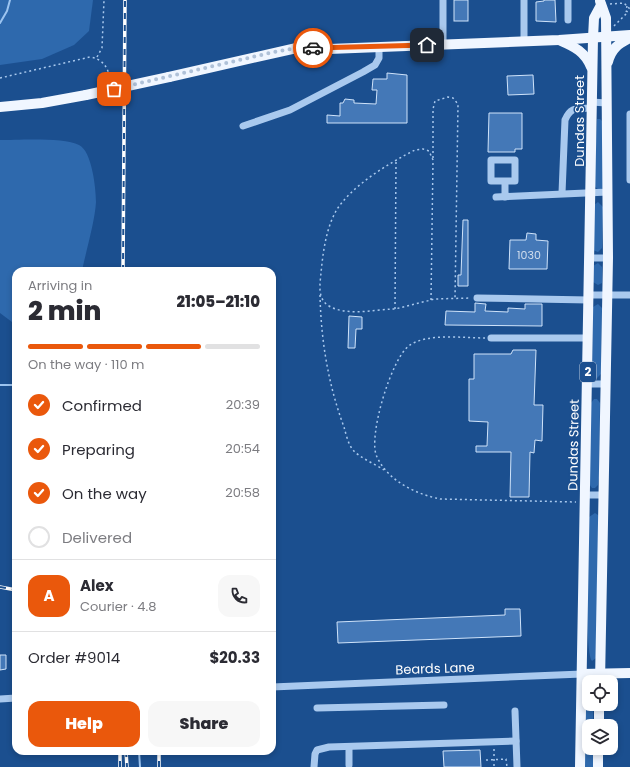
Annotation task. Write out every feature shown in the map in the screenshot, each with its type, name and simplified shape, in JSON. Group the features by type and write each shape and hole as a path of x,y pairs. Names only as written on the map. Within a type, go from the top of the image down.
{"main road":[{"name":"Dundas Street","path":"600,2 606,18 608,192 608,296 600,675"},
{"name":"Dundas Street","path":"580,767 590,258 592,70 594,18 600,2"},
{"path":"0,107 42,103 86,95 301,47 329,48 630,36"},
{"path":"606,72 610,53 616,46 630,36"},
{"path":"559,40 574,46 585,54 592,70"},
{"name":"Beards Lane","path":"618,675 630,673"},
{"name":"Beards Lane","path":"582,674 586,675"},
{"path":"598,755 598,767"}],"street":[{"path":"443,0 443,44"},
{"path":"524,0 524,41"},
{"path":"568,0 568,20"},
{"path":"243,126 290,110 375,65 379,58 379,46"},
{"path":"562,193 565,120 569,111 572,109 606,103"},
{"path":"630,114 630,180"},
{"path":"491,160 515,160 515,180 505,181 491,181 491,160"},
{"path":"505,181 505,197"},
{"path":"496,198 562,193 608,192"},
{"path":"590,258 608,258"},
{"path":"477,298 630,295"},
{"path":"491,338 588,338"},
{"path":"587,384 605,384"},
{"path":"585,499 603,495"},
{"name":"Beards Lane","path":"276,687 582,674"},
{"path":"0,699 12,698"},
{"path":"317,708 444,705"},
{"path":"515,711 517,767"},
{"path":"314,767 315,754 320,749 516,741"},
{"path":"349,747 349,765"}],"path":[{"path":"96,57 102,48 104,0"},
{"path":"600,2 621,2 630,9"},
{"path":"627,6 627,13"},
{"path":"614,26 627,13 630,13"},
{"path":"0,78 39,70 84,57 96,57 105,64 110,72 110,86"},
{"path":"110,93 111,107"},
{"path":"432,300 433,109 435,101 448,97 453,98 458,104 455,299"},
{"path":"433,160 429,152 423,149 415,150 396,160 360,185 345,199 336,211 326,239 320,293 321,331 328,371 338,411 353,450 422,495 440,499 585,499"},
{"path":"395,309 396,160"},
{"path":"320,293 327,305 339,311 395,309 432,300 477,298"},
{"path":"385,471 376,456 374,441 385,392 392,370 402,352 411,344 430,338 491,338"},
{"path":"494,741 494,767"},
{"path":"486,760 506,759 506,767"}],"shaded area":[{"path":"0,0 93,0 89,31 74,45 42,59 0,65"},
{"path":"597,119 600,119 603,122 603,188 599,190 594,186"},
{"path":"0,140 52,140 72,142 79,145 87,155 90,162 96,202 83,267 12,267 12,322 0,313"},
{"path":"598,202 603,207 602,248 598,252 593,250 594,205"},
{"path":"598,263 602,267 602,283 598,285 593,282 593,266"},
{"path":"598,304 602,308 601,374 597,378 592,376 593,307"},
{"path":"594,399 597,399 600,403 599,478 598,485 595,488 592,488 589,484 591,403"},
{"path":"595,513 598,515 599,523 596,658 592,661 588,637 589,517"},
{"path":"586,711 593,711 593,719 586,719"},
{"path":"585,755 593,755 593,767 585,767"}],"building":[{"path":"454,0 468,0 468,21 454,21"},
{"path":"555,0 556,22 536,21 536,2"},
{"path":"387,73 407,75 407,123 327,123 327,115 340,116 340,103 343,103 345,99 354,100 354,103 376,104 377,90 372,90 373,79 387,79"},
{"path":"533,75 534,94 508,95 507,76"},
{"path":"489,113 522,113 522,149 515,149 515,152 488,152"},
{"path":"463,220 468,220 468,286 458,286 458,275 461,275"},
{"path":"527,233 536,234 536,240 548,241 547,269 509,269 510,240 526,240"},
{"path":"475,303 486,304 485,311 508,312 508,308 525,309 525,304 542,304 542,326 445,325 446,311 475,312"},
{"path":"349,316 362,317 362,329 356,329 355,348 348,348"},
{"path":"513,350 536,350 534,405 543,405 542,441 535,440 534,453 530,452 529,497 510,497 511,452 476,452 476,446 487,446 488,422 469,421 469,379 474,379 474,354 511,354"},
{"path":"505,609 520,609 521,636 338,643 337,622 505,615"},
{"path":"0,655 6,655 6,669 0,670"},
{"path":"480,750 481,767 444,767 443,751"}],"waterway":[{"path":"0,23 7,11 10,0"},
{"path":"0,385 12,385"},
{"path":"139,755 140,767"}],"railway":[{"path":"123,267 125,0"},
{"path":"0,587 12,589"},
{"path":"120,755 120,767"},
{"path":"126,755 127,767"},
{"path":"159,755 159,767"}],"way so far":[{"path":"114,89 274,52 301,47 313,48"}],"route":[{"path":"313,48 427,45"}]}
